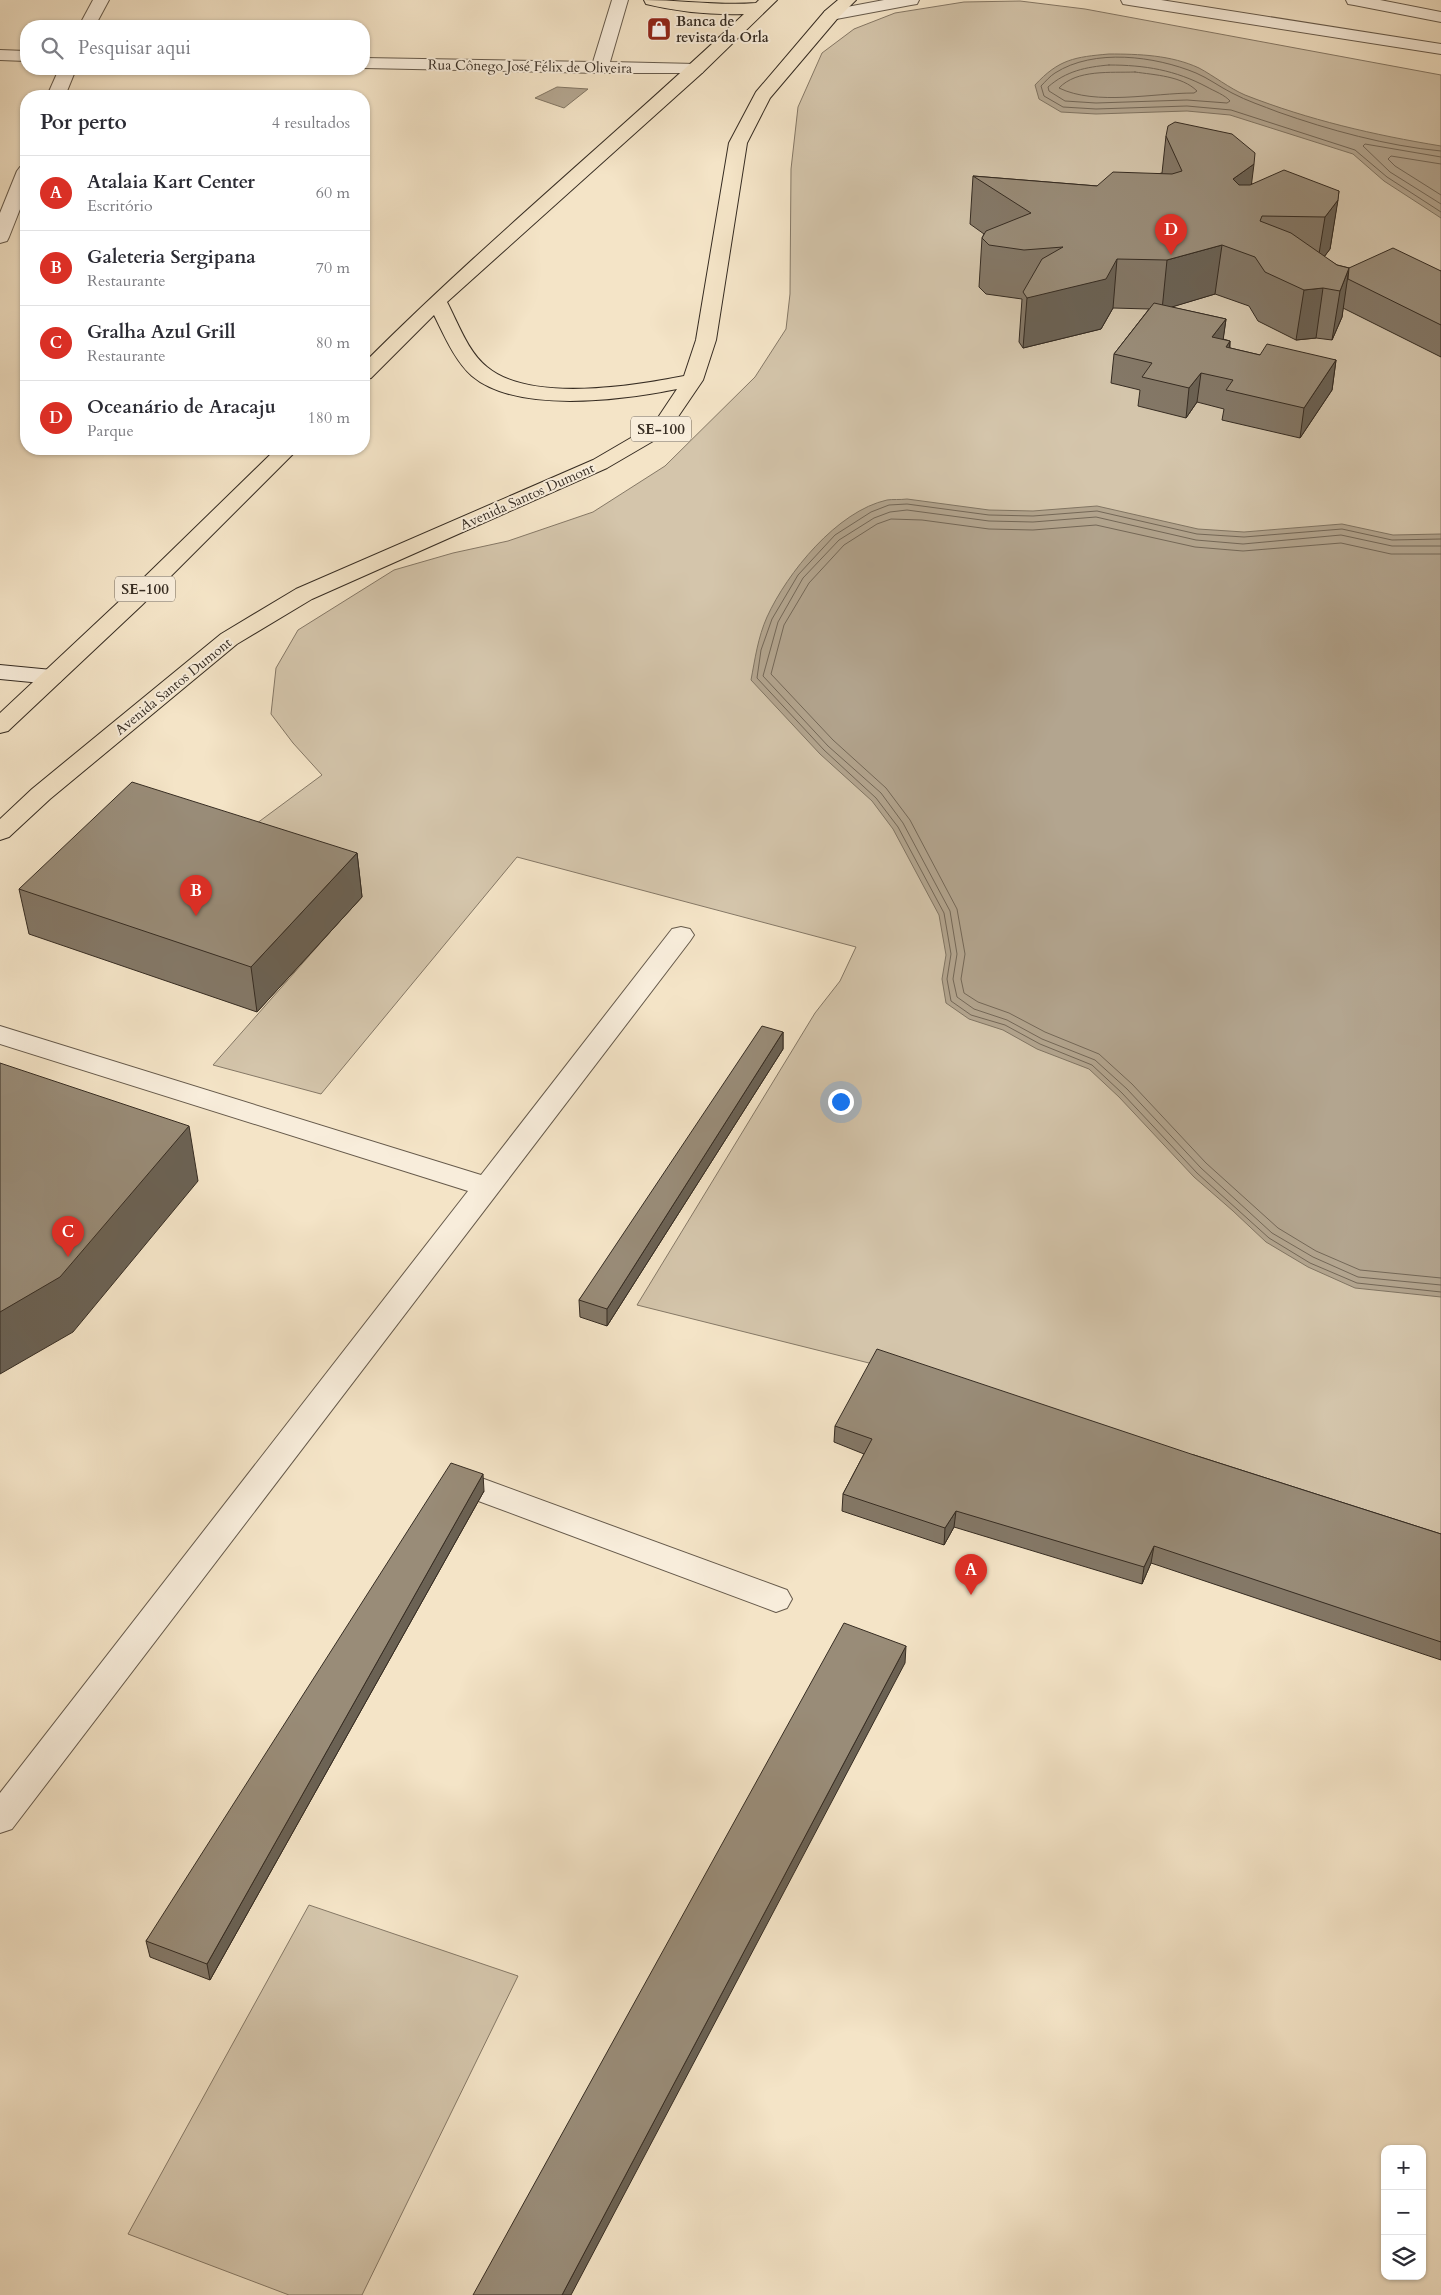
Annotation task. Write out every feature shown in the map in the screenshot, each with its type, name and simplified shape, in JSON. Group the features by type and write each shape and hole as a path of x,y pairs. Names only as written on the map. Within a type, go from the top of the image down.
{"main road":[{"path":"652,0 681,7 709,9 765,4"},
{"name":"Avenida Santos Dumont","path":"0,832 41,794 229,639 304,594 600,464 660,430 693,380 706,340 738,143 762,96 832,15 848,0"},
{"path":"370,368 437,301 696,69 765,4"},
{"path":"437,301 460,346 480,372 508,385 541,394 592,394 646,390 693,380"},
{"name":"SE-100","path":"0,726 134,600 282,455"}],"street":[{"path":"90,20 101,0"},
{"path":"600,68 620,0"},
{"path":"832,15 911,0"},
{"path":"1129,0 1207,6 1441,50"},
{"path":"1354,0 1441,17"},
{"path":"0,55 20,56"},
{"name":"Rua Cônego José Félix de Oliveira","path":"370,63 696,69"},
{"path":"58,90 65,75"},
{"path":"0,237 20,186"},
{"path":"0,672 52,677"},
{"path":"0,1819 681,935"},
{"path":"0,1036 487,1187"},
{"path":"484,1491 776,1599"}],"shaded area":[{"path":"1020,1 1085,9 1441,75 1441,1552 877,1365 637,1305 815,1013 840,981 856,947 517,857 321,1094 213,1065 361,897 241,835 322,775 293,743 271,714 276,668 298,630 394,570 453,553 508,541 593,512 665,466 755,377 786,329 790,294 791,169 798,107 822,53 854,29 895,13 964,2"},
{"path":"309,1905 518,1976 362,2295 289,2295 128,2234"}],"water":[{"path":"1109,54 1143,55 1177,60 1199,68 1245,95 1293,112 1366,132 1441,146 1441,218 1384,181 1353,154 1230,115 1187,111 1096,114 1061,112 1039,99 1035,85 1052,70 1077,58"},
{"path":"557,87 588,89 564,108 535,98"},
{"path":"907,499 989,510 1033,511 1097,506 1198,529 1244,532 1342,524 1393,535 1441,534 1441,1297 1355,1288 1308,1267 1266,1242 1194,1177 1119,1097 1089,1069 1037,1049 1003,1030 969,1019 946,1003 942,979 946,955 939,915 893,829 872,801 820,754 751,680 759,640 767,617 787,582 816,546 832,530 868,506 887,500"}],"building":[{"path":"1175,122 1232,134 1255,153 1254,164 1233,179 1239,185 1250,185 1284,170 1339,191 1338,200 1325,217 1262,216 1260,221 1291,233 1337,265 1349,268 1340,291 1323,288 1304,290 1265,272 1255,257 1222,245 1167,260 1117,259 1106,279 1027,298 1023,292 1042,259 1063,247 1024,250 989,245 982,238 986,231 1031,213 973,176 1097,186 1113,172 1172,174 1182,171 1166,136 1168,126"},
{"path":"1393,248 1441,271 1441,325 1348,279 1349,268"},
{"path":"1154,303 1226,319 1212,337 1230,341 1226,347 1260,355 1267,344 1336,360 1304,408 1226,390 1233,380 1201,373 1189,388 1142,377 1152,363 1114,354"},
{"path":"132,782 357,853 251,967 19,889"},
{"path":"762,1026 783,1032 607,1309 579,1300"},
{"path":"0,1063 189,1126 60,1277 0,1312"},
{"path":"877,1349 1194,1455 1441,1534 1441,1642 1154,1546 1144,1567 956,1511 945,1528 843,1494 872,1439 835,1426"},
{"path":"451,1463 483,1474 207,1964 146,1941"},
{"path":"844,1623 906,1646 562,2295 473,2295"}],"place":[{"name":"Banca de revista da Orla","path":"659,29"},
{"name":"Oceanário de Aracaju","path":"1171,255"},
{"name":"Galeteria Sergipana","path":"196,916"},
{"name":"Gralha Azul Grill","path":"68,1257"},
{"name":"Atalaia Kart Center","path":"971,1595"}]}
